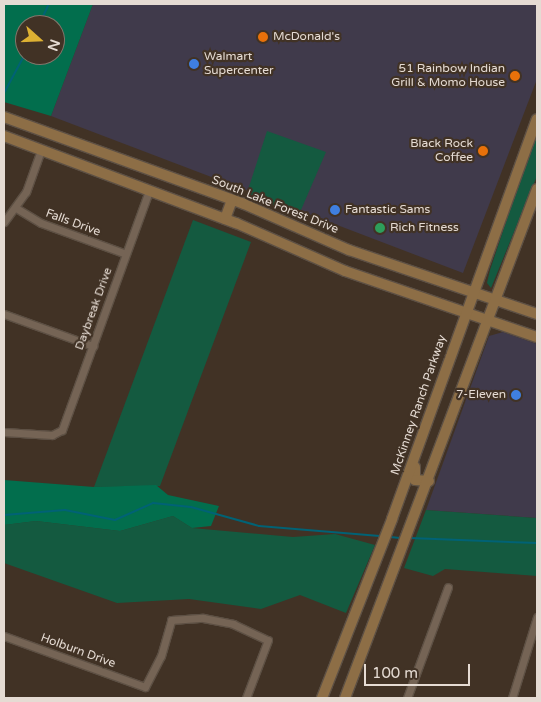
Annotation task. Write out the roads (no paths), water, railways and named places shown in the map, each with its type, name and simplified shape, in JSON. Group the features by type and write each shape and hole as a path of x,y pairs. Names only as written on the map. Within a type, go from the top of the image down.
{"main road":[{"name":"South Lake Forest Drive","path":"4,117 232,200 349,250 537,314"},
{"name":"McKinney Ranch Parkway","path":"322,698 392,519 472,291 537,119"},
{"path":"41,150 48,133"},
{"path":"4,136 225,219 401,290 537,337"},
{"path":"346,698 414,522 537,189"},
{"path":"225,219 232,200"},
{"path":"420,442 413,477 421,484 429,481"}],"street":[{"path":"4,222 16,208 41,150"},
{"name":"Daybreak Drive","path":"4,432 60,433 149,191"},
{"name":"Falls Drive","path":"16,208 41,223 126,254"},
{"path":"4,314 93,346"},
{"path":"407,698 448,587"},
{"path":"512,698 537,617"},
{"name":"Holburn Drive","path":"4,636 145,687 161,656 171,620 203,618 234,624 268,640 246,698"}],"waterway":[{"path":"44,15 49,4"},
{"path":"4,93 19,65"},
{"path":"4,515 65,510 115,520 153,503 191,507 259,526 380,536"},
{"path":"390,537 400,538"},
{"path":"410,538 537,543"}],"place":[{"name":"McDonald's","path":"263,37"},
{"name":"Walmart Supercenter","path":"194,64"},
{"name":"51 Rainbow Indian Grill & Momo House","path":"515,76"},
{"name":"Black Rock Coffee","path":"483,151"},
{"name":"Fantastic Sams","path":"335,210"},
{"name":"Rich Fitness","path":"380,228"},
{"name":"7-Eleven","path":"516,395"}]}
